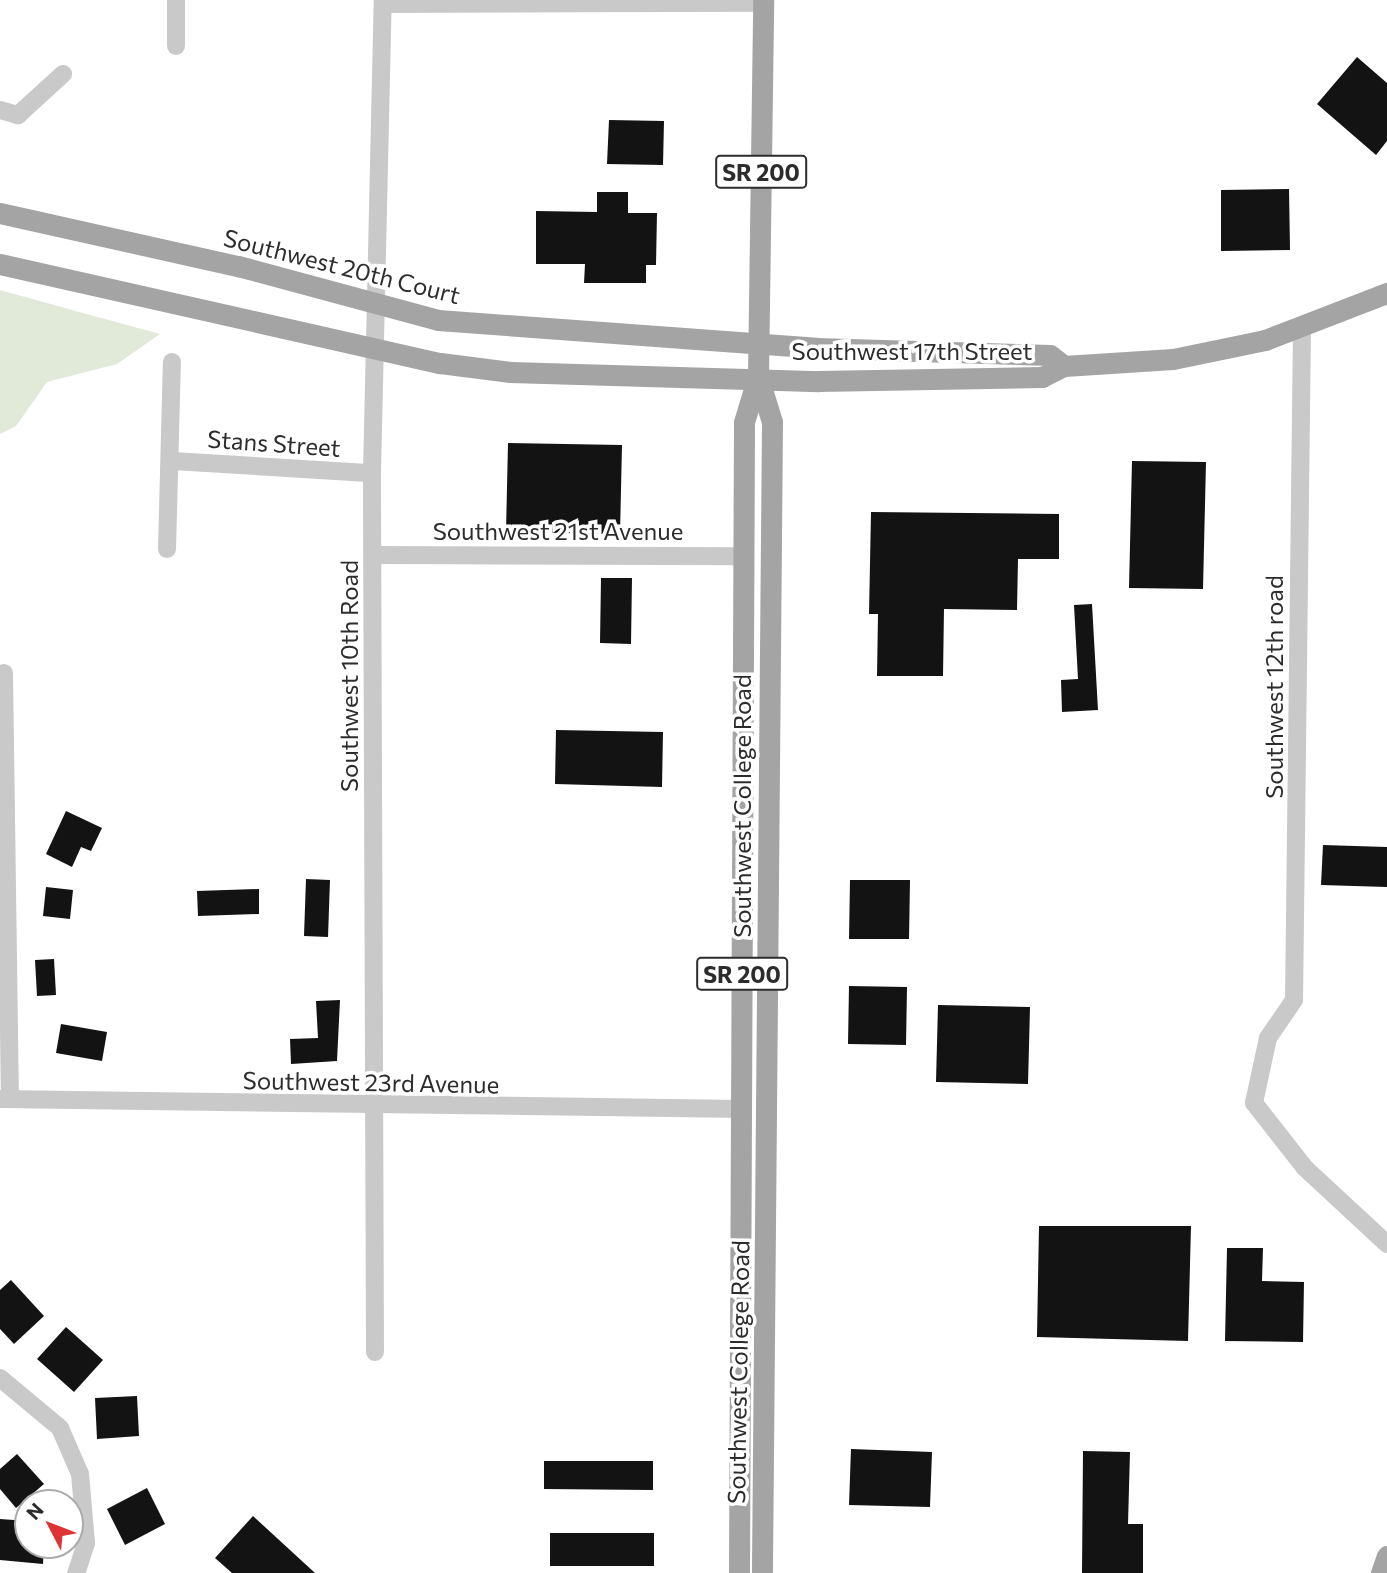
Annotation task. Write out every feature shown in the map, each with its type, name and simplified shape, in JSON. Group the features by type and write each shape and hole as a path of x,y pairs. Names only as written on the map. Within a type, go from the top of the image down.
{"main road":[{"name":"Southwest College Road","path":"739,1573 744,422 758,376 763,2"},
{"name":"Southwest 20th Court","path":"0,214 379,303 438,320 531,331 759,343"},
{"path":"0,264 378,348 510,372 758,376"},
{"name":"Southwest 17th Street","path":"758,376 976,380 1046,376 1064,366 1173,359 1302,328 1387,293"},
{"name":"Southwest 17th Street","path":"759,343 1050,355 1064,366"},
{"name":"Southwest College Road","path":"758,376 772,422 762,1573"},
{"path":"1381,1573 1387,1556"}],"street":[{"path":"176,0 176,46"},
{"path":"383,2 763,2"},
{"name":"Southwest 10th Road","path":"375,1352 372,473 378,348 383,2"},
{"path":"0,110 18,115 63,74"},
{"name":"Southwest 12th road","path":"1302,328 1294,1000 1268,1038 1254,1103 1305,1168 1387,1244"},
{"path":"167,549 173,461 172,362"},
{"name":"Stans Street","path":"173,461 372,473"},
{"name":"Southwest 21st Avenue","path":"373,555 743,556"},
{"path":"4,673 5,1099"},
{"name":"Southwest 23rd Avenue","path":"5,1099 376,1108 741,1110"},
{"path":"0,1378 60,1428 80,1474 86,1543 76,1573"}],"green space":[{"path":"0,290 160,334 117,364 47,382 16,426 0,434"}],"building":[{"path":"1357,57 1387,83 1387,141 1376,155 1317,104"},
{"path":"609,120 664,121 663,165 607,164"},
{"path":"1289,189 1290,250 1221,251 1221,190"},
{"path":"597,192 628,192 628,213 657,213 656,265 646,265 646,283 584,283 585,264 536,264 536,211 597,212"},
{"path":"508,443 622,445 620,534 506,532"},
{"path":"1132,461 1206,462 1203,589 1129,588"},
{"path":"871,512 1059,514 1059,559 1018,559 1017,610 944,609 943,676 877,676 878,614 869,614"},
{"path":"601,578 632,578 631,644 600,643"},
{"path":"1092,604 1098,710 1062,712 1061,680 1078,679 1074,605"},
{"path":"556,730 663,732 662,787 555,784"},
{"path":"66,811 102,828 91,851 81,847 72,867 46,854"},
{"path":"1323,845 1387,847 1387,887 1321,885"},
{"path":"306,879 330,880 328,937 304,936"},
{"path":"850,880 910,880 909,939 849,939"},
{"path":"46,887 73,890 70,919 43,916"},
{"path":"259,889 259,914 198,916 197,891"},
{"path":"54,959 56,995 37,996 35,960"},
{"path":"849,986 907,987 906,1045 848,1044"},
{"path":"340,1000 337,1061 291,1064 290,1039 318,1038 316,1001"},
{"path":"938,1005 1030,1007 1028,1084 936,1082"},
{"path":"61,1024 107,1032 102,1061 56,1053"},
{"path":"1039,1226 1191,1226 1188,1341 1037,1337"},
{"path":"1227,1248 1263,1248 1262,1281 1304,1282 1303,1342 1225,1341"},
{"path":"11,1280 44,1316 14,1344 0,1329 0,1290"},
{"path":"66,1327 103,1360 74,1392 37,1359"},
{"path":"137,1396 139,1436 97,1439 95,1398"},
{"path":"851,1449 932,1452 930,1507 849,1505"},
{"path":"1083,1451 1130,1452 1128,1524 1143,1524 1143,1573 1082,1573"},
{"path":"17,1454 44,1484 38,1489 14,1489 14,1506 0,1489 0,1469"},
{"path":"544,1461 653,1461 653,1490 544,1489"},
{"path":"147,1488 165,1524 125,1545 107,1509"},
{"path":"253,1516 315,1573 232,1573 215,1558"},
{"path":"0,1519 14,1520 14,1559 43,1559 43,1564 0,1560"},
{"path":"550,1533 654,1533 654,1566 550,1566"}]}
